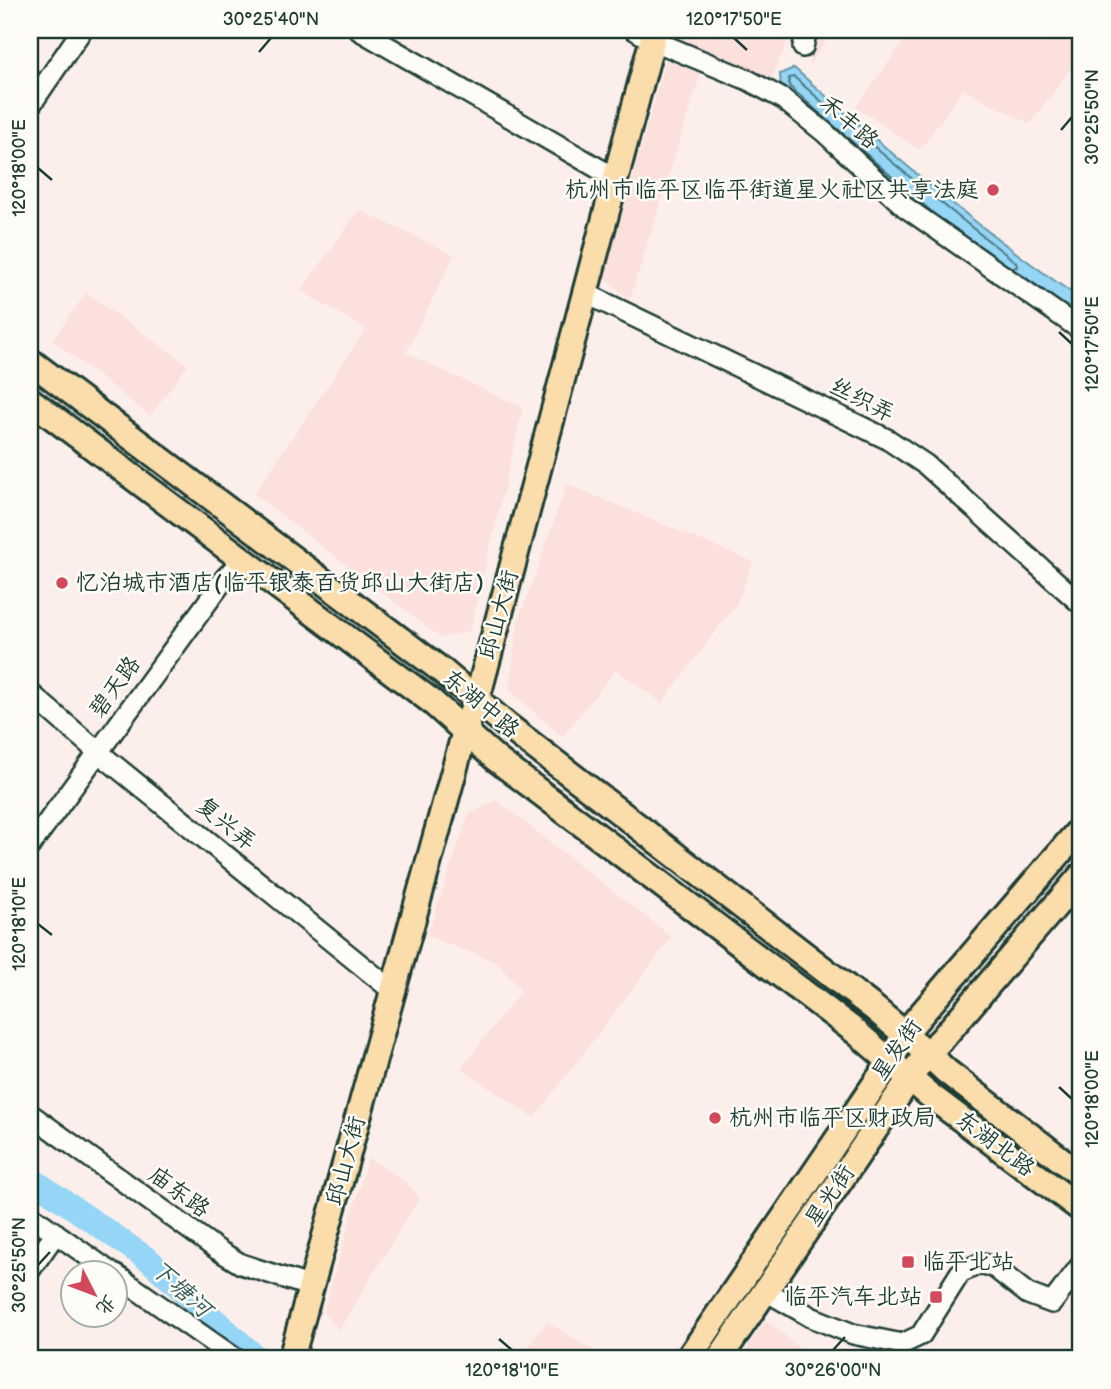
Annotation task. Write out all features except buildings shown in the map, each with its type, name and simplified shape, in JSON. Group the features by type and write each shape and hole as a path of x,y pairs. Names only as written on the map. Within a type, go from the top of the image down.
{"main road":[{"name":"邱山大街","path":"291,1359 465,731 480,688 615,178 647,33"},
{"name":"东湖中路","path":"30,361 441,670 480,688 519,736 905,1033 927,1053"},
{"name":"东湖中路","path":"30,400 431,701 496,759 856,1032 909,1079"},
{"name":"星发街","path":"688,1359 890,1062 905,1033 1081,828"},
{"name":"星光街","path":"719,1359 927,1053 942,1040 1081,876"},
{"name":"东湖北路","path":"927,1053 946,1071 1081,1175"},
{"name":"东湖北路","path":"909,1079 1081,1209"}],"street":[{"path":"30,106 82,30"},
{"path":"359,30 615,178"},
{"name":"禾丰路","path":"647,33 783,99 824,132 905,207 1081,330"},
{"name":"丝织弄","path":"585,293 887,439 926,465 1081,604"},
{"name":"碧天路","path":"30,846 225,578 243,560"},
{"name":"复兴弄","path":"30,693 98,752 393,991"},
{"name":"庙东路","path":"30,1114 218,1251 241,1264 312,1287"},
{"path":"30,1215 94,1260"},
{"path":"30,1270 56,1233"},
{"path":"766,1291 811,1317 853,1334 902,1344 921,1335 960,1273 981,1263 995,1268 1028,1294 1052,1303 1081,1265"},
{"path":"130,1285 236,1359"}],"shaded area":[{"path":"672,30 792,30 771,80 671,36"},
{"path":"816,30 834,30 808,67"},
{"path":"912,30 1081,30 1081,55 1030,124 963,89 920,150 856,107"},
{"path":"666,60 701,73 630,299 604,278"},
{"path":"359,210 454,255 406,353 523,408 470,631 441,638 254,494 366,329 301,291"},
{"path":"86,293 188,365 150,416 52,340"},
{"path":"567,484 753,562 737,603 662,703 616,670 562,737 509,690 518,622"},
{"path":"496,800 672,937 534,1118 461,1069 521,990 496,962 427,936 469,814"},
{"path":"368,1158 404,1181 420,1197 339,1330 323,1313"},
{"path":"766,1320 813,1359 739,1359"},
{"path":"547,1322 606,1359 519,1359"}],"water":[{"path":"794,68 970,217 1081,299 1081,321 949,235 781,88 780,74"}],"waterway":[{"name":"下塘河","path":"30,1178 149,1260 258,1359"}],"place":[{"name":"杭州市临平区临平街道星火社区共享法庭","path":"993,190"},
{"name":"忆泊城市酒店(临平银泰百货邱山大街店)","path":"62,583"},
{"name":"杭州市临平区财政局","path":"715,1118"},
{"name":"临平北站","path":"908,1262"},
{"name":"临平汽车北站","path":"936,1297"}]}
